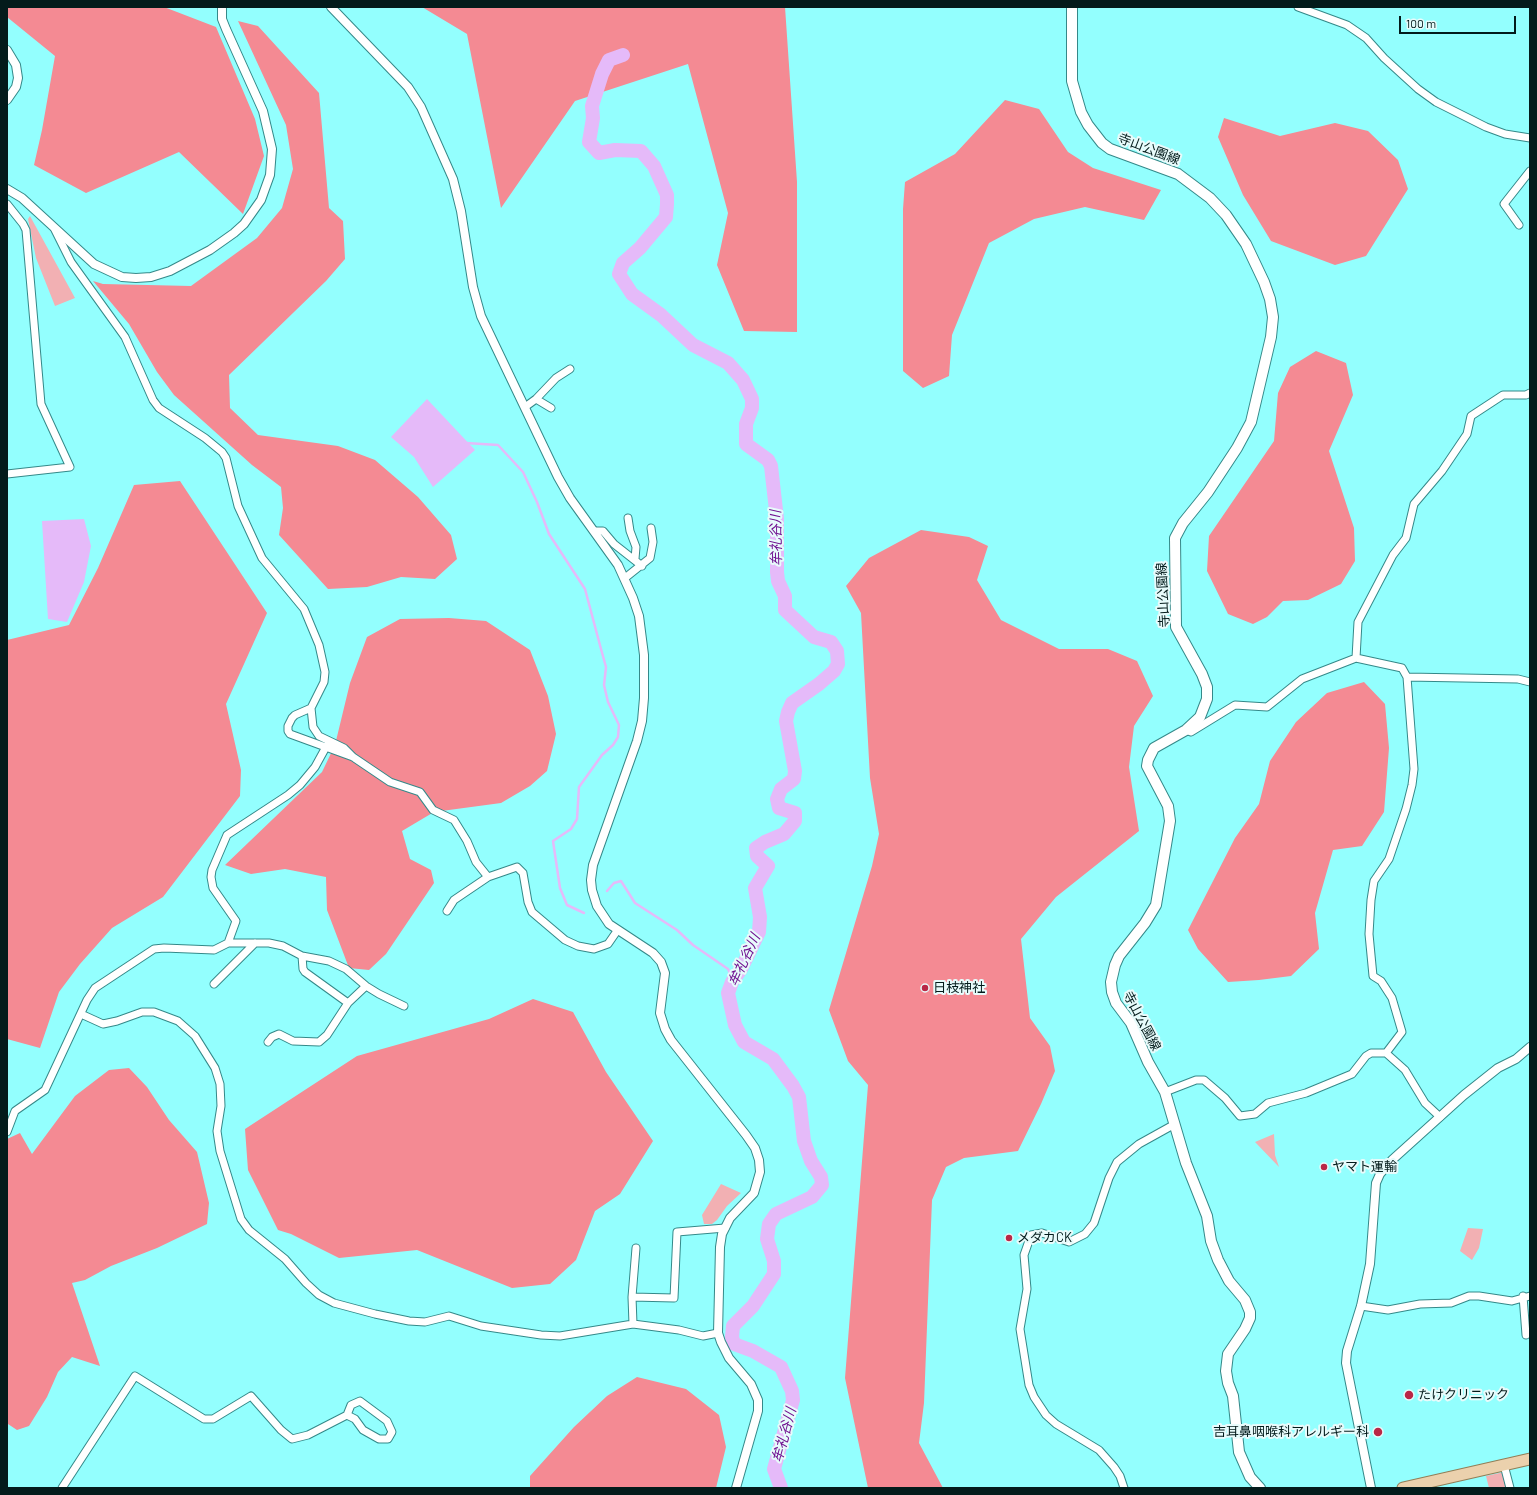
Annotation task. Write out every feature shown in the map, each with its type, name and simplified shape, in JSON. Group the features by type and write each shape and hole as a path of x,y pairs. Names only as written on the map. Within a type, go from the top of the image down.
{"main road":[{"name":"寺山公園線","path":"1072,7 1072,81 1081,112 1094,135 1110,148 1178,174 1210,198 1226,215 1246,244 1256,262 1270,299 1273,317 1271,336 1251,422 1237,448 1208,492 1183,523 1175,538 1176,627 1202,674 1207,687 1207,700 1200,717 1186,730 1154,748 1148,760 1147,766 1168,806 1170,821 1156,905 1145,923 1119,956 1111,982 1116,1003 1131,1023 1148,1062 1165,1092 1186,1163 1207,1216 1211,1241 1218,1260 1229,1281 1245,1300 1250,1312 1250,1318 1245,1329 1228,1354 1226,1371 1228,1383 1233,1396 1239,1452 1250,1477 1260,1488"},
{"path":"1403,1488 1530,1459"}],"street":[{"path":"7,190 22,198 55,230 94,264 122,276 136,278 151,277 170,271 210,250 234,233 249,218 261,200 267,184 272,159 272,149 263,111 222,19 222,7"},
{"path":"331,7 408,87 416,98 437,140 453,179 458,196 476,302 481,316 561,482 614,559 625,578 635,604 642,635 644,656 644,710 637,742 597,853 591,880 597,906 609,924 617,931 653,953 661,962 665,973 660,1013 665,1029 671,1040 755,1148 759,1160 758,1182 750,1198 730,1218 725,1228 720,1247 718,1333 728,1358 751,1384 758,1400 758,1412 736,1488"},
{"path":"1298,7 1322,11 1366,38 1418,89 1436,102 1486,127 1505,134 1530,138"},
{"path":"7,50 16,65 18,78 16,87 7,100"},
{"path":"1518,225 1504,204 1530,171"},
{"path":"7,204 26,230 41,404 70,467 7,474"},
{"path":"55,230 71,262 125,336 153,400 159,408 205,438 222,452 226,458 238,506 262,558 304,609 319,645 325,672 324,682 311,708 313,727 319,736 344,748 353,757 390,782 420,792 433,810 454,820 467,841 476,862 488,877"},
{"path":"525,407 536,399 556,378 570,369"},
{"path":"1356,658 1358,622 1393,555 1406,538 1414,504 1442,471 1467,434 1471,416 1503,395 1526,395 1530,393"},
{"path":"536,399 551,408"},
{"path":"628,518 630,531 636,547 635,559"},
{"path":"625,578 642,566 650,558 653,542 651,528"},
{"path":"594,531 603,531 614,544 642,566"},
{"path":"1186,730 1191,732 1235,705 1267,707 1302,679 1356,658 1402,668 1407,677 1414,769 1412,785 1406,809 1389,859 1374,881 1370,900 1369,934 1373,976 1381,981 1392,998 1402,1032 1386,1053"},
{"path":"1407,677 1518,679 1530,682"},
{"path":"311,708 295,715 288,726 288,731 290,734 353,757"},
{"path":"228,943 236,921 213,888 211,877 212,870 227,835 288,795 300,785 315,767 326,747"},
{"path":"446,911 454,900 488,877 517,867 524,873 528,902 532,912 565,940 578,946 594,949 608,944 617,931"},
{"path":"7,1132 16,1111 45,1090 87,1000 95,988 154,949 214,950 228,943 269,943 283,946 302,956 329,961 346,969 366,986 404,1006"},
{"path":"214,984 255,943"},
{"path":"302,956 303,969 305,972 348,1003"},
{"path":"268,1042 272,1037 279,1034 293,1041 319,1042 327,1035 348,1003 366,986"},
{"path":"81,1014 103,1024 117,1022 142,1012 154,1012 178,1021 195,1036 215,1068 220,1084 221,1106 217,1131 220,1151 241,1219 249,1230 285,1259 306,1283 319,1295 334,1303 409,1321 425,1322 444,1316 449,1316 481,1326 541,1335 560,1336 633,1324 679,1330 703,1336 718,1333"},
{"path":"1371,1488 1346,1363 1347,1351 1361,1306 1370,1264 1376,1183 1380,1174 1392,1160 1440,1117 1498,1068 1516,1059 1530,1047"},
{"path":"1165,1092 1196,1080 1204,1080 1225,1098 1240,1116 1255,1114 1268,1103 1306,1093 1352,1074 1366,1056 1371,1053 1386,1053 1405,1070 1425,1103 1440,1117"},
{"path":"1124,1488 1120,1476 1099,1450 1092,1444 1056,1424 1046,1415 1034,1397 1029,1385 1020,1329 1027,1289 1024,1255 1031,1235 1042,1233 1070,1242 1084,1234 1094,1223 1109,1178 1117,1162 1139,1144 1175,1124"},
{"path":"632,1296 674,1298 677,1232 725,1228"},
{"path":"633,1324 632,1296 636,1248"},
{"path":"1361,1306 1388,1310 1420,1304 1451,1303 1469,1296 1512,1300 1526,1296 1526,1335"},
{"path":"62,1488 135,1376 204,1420 213,1419 251,1396 281,1430 292,1439 308,1435 347,1414 351,1405 360,1401 387,1421 392,1432 388,1439 379,1438 363,1430 355,1419 347,1414"},
{"path":"1504,1465 1510,1488"}],"shaded area":[{"path":"7,7 164,7 216,27 255,119 264,156 243,214 179,152 86,193 34,165 42,130 55,56 7,17"},
{"path":"422,7 785,7 797,182 797,332 744,331 717,265 728,213 688,64 575,101 501,208 467,34"},
{"path":"238,21 258,26 319,93 329,208 343,221 345,259 326,281 229,375 230,408 258,435 338,446 375,460 418,497 451,535 457,559 435,579 401,577 367,587 328,589 279,535 283,508 281,487 252,465 174,395 157,372 129,324 93,281 103,284 191,286 257,238 282,208 293,169 286,125"},
{"path":"1005,100 1039,109 1068,152 1093,168 1161,190 1144,220 1085,207 1034,219 989,243 952,335 949,376 923,388 903,371 903,209 905,182 955,154"},
{"path":"1224,118 1280,136 1335,123 1368,131 1398,160 1408,189 1366,256 1335,265 1271,241 1243,195 1218,137"},
{"path":"30,216 75,298 55,306 36,258 28,219"},
{"path":"1316,351 1346,363 1353,395 1329,451 1354,528 1355,561 1341,584 1308,600 1283,601 1267,617 1253,624 1228,614 1207,571 1209,536 1274,441 1278,393 1290,367"},
{"path":"427,399 475,450 433,487 414,457 391,437"},
{"path":"180,481 267,613 226,704 241,770 240,796 163,897 112,928 80,964 59,992 40,1048 7,1039 7,640 69,625 98,568 134,485"},
{"path":"84,519 91,546 84,582 67,622 48,619 42,521"},
{"path":"921,530 969,537 988,546 977,580 1001,620 1059,649 1108,649 1137,661 1153,696 1134,726 1129,767 1139,831 1056,897 1021,939 1030,1018 1050,1046 1055,1071 1041,1104 1018,1151 964,1158 946,1167 932,1200 924,1403 919,1443 943,1488 868,1488 845,1378 868,1085 848,1061 829,1010 872,866 879,834 870,778 861,613 846,586 869,558"},
{"path":"449,618 486,621 530,650 548,696 556,734 547,771 530,786 501,803 434,812 402,831 410,859 431,870 434,883 386,954 369,970 349,968 327,910 326,877 285,869 251,874 225,865 322,772 335,745 350,683 367,637 400,619"},
{"path":"1364,682 1385,704 1389,748 1384,812 1362,846 1333,850 1315,913 1319,949 1291,976 1228,982 1198,949 1188,930 1235,838 1259,804 1270,761 1296,722 1327,693"},
{"path":"533,999 573,1012 606,1072 653,1141 620,1194 595,1211 576,1260 550,1284 512,1288 417,1250 339,1258 291,1234 278,1230 248,1170 245,1129 357,1056 489,1019"},
{"path":"129,1068 147,1087 169,1120 197,1152 209,1203 207,1224 157,1248 111,1266 85,1280 72,1283 100,1366 72,1357 58,1372 47,1397 29,1426 17,1430 8,1424 7,1427 7,1139 20,1133 32,1154 75,1096 109,1070"},
{"path":"1274,1134 1275,1155 1279,1167 1255,1142"},
{"path":"721,1184 741,1193 727,1206 717,1220 712,1224 704,1224 702,1215"},
{"path":"1468,1228 1483,1229 1479,1248 1472,1260 1460,1251"},
{"path":"637,1377 686,1389 719,1415 726,1447 716,1488 530,1488 530,1476 574,1427 607,1396"},
{"path":"1504,1472 1508,1488 1489,1488 1486,1476"}],"waterway":[{"name":"牟礼谷川","path":"623,55 609,60 602,74 592,106 593,118 589,142 599,153 615,150 641,151 654,166 667,195 667,204 666,217 640,248 623,263 619,274 632,294 661,315 693,345 728,363 743,380 752,399 752,408 746,424 746,444 768,460 771,466 777,519 777,572 778,581 785,596 785,610 814,637 831,642 837,651 838,664 834,671 819,684 792,703 788,712 786,721 795,771 794,779 781,789 777,799 779,808 795,813 795,821 784,834 765,842 756,848 757,856 768,866 755,888 760,917 759,932 741,969 732,982 728,993 735,1025 744,1042 773,1059 793,1086 799,1097 804,1141 811,1161 821,1177 822,1185 812,1197 776,1214 769,1224 767,1239 774,1261 774,1274 753,1306 733,1326 732,1337 734,1344 753,1351 781,1367 792,1391 793,1400 774,1469 781,1488"},
{"path":"466,443 498,445 523,472 537,502 549,534 585,589 606,667 604,685 608,702 619,725 618,737 613,745 602,755 579,787 577,819 571,829 553,841 560,888 567,905 584,913"},
{"path":"607,891 614,883 621,881 635,903 677,930 693,945 728,969 733,980"}],"place":[{"name":"日枝神社","path":"925,988"},
{"name":"ヤマト運輸","path":"1324,1167"},
{"name":"メダカCK","path":"1009,1238"},
{"name":"たけクリニック","path":"1409,1395"},
{"name":"吉耳鼻咽喉科アレルギー科","path":"1378,1432"}]}
